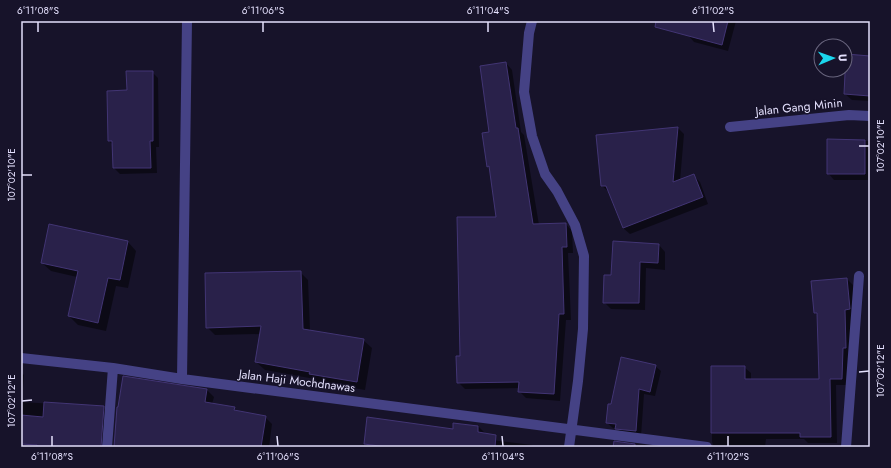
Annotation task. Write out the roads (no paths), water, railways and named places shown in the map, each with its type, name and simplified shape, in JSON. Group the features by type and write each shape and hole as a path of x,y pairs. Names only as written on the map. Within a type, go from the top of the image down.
{"street":[{"path":"182,380 187,21"},
{"path":"532,21 529,33 524,92 532,136 544,174 557,191 576,225 584,256 583,328 578,381 569,447"},
{"name":"Jalan Gang Minin","path":"730,127 849,115 870,116"},
{"path":"846,447 859,276"},
{"name":"Jalan Haji Mochdnawas","path":"21,358 113,368 182,380 707,447"},
{"path":"108,447 113,368"}]}
